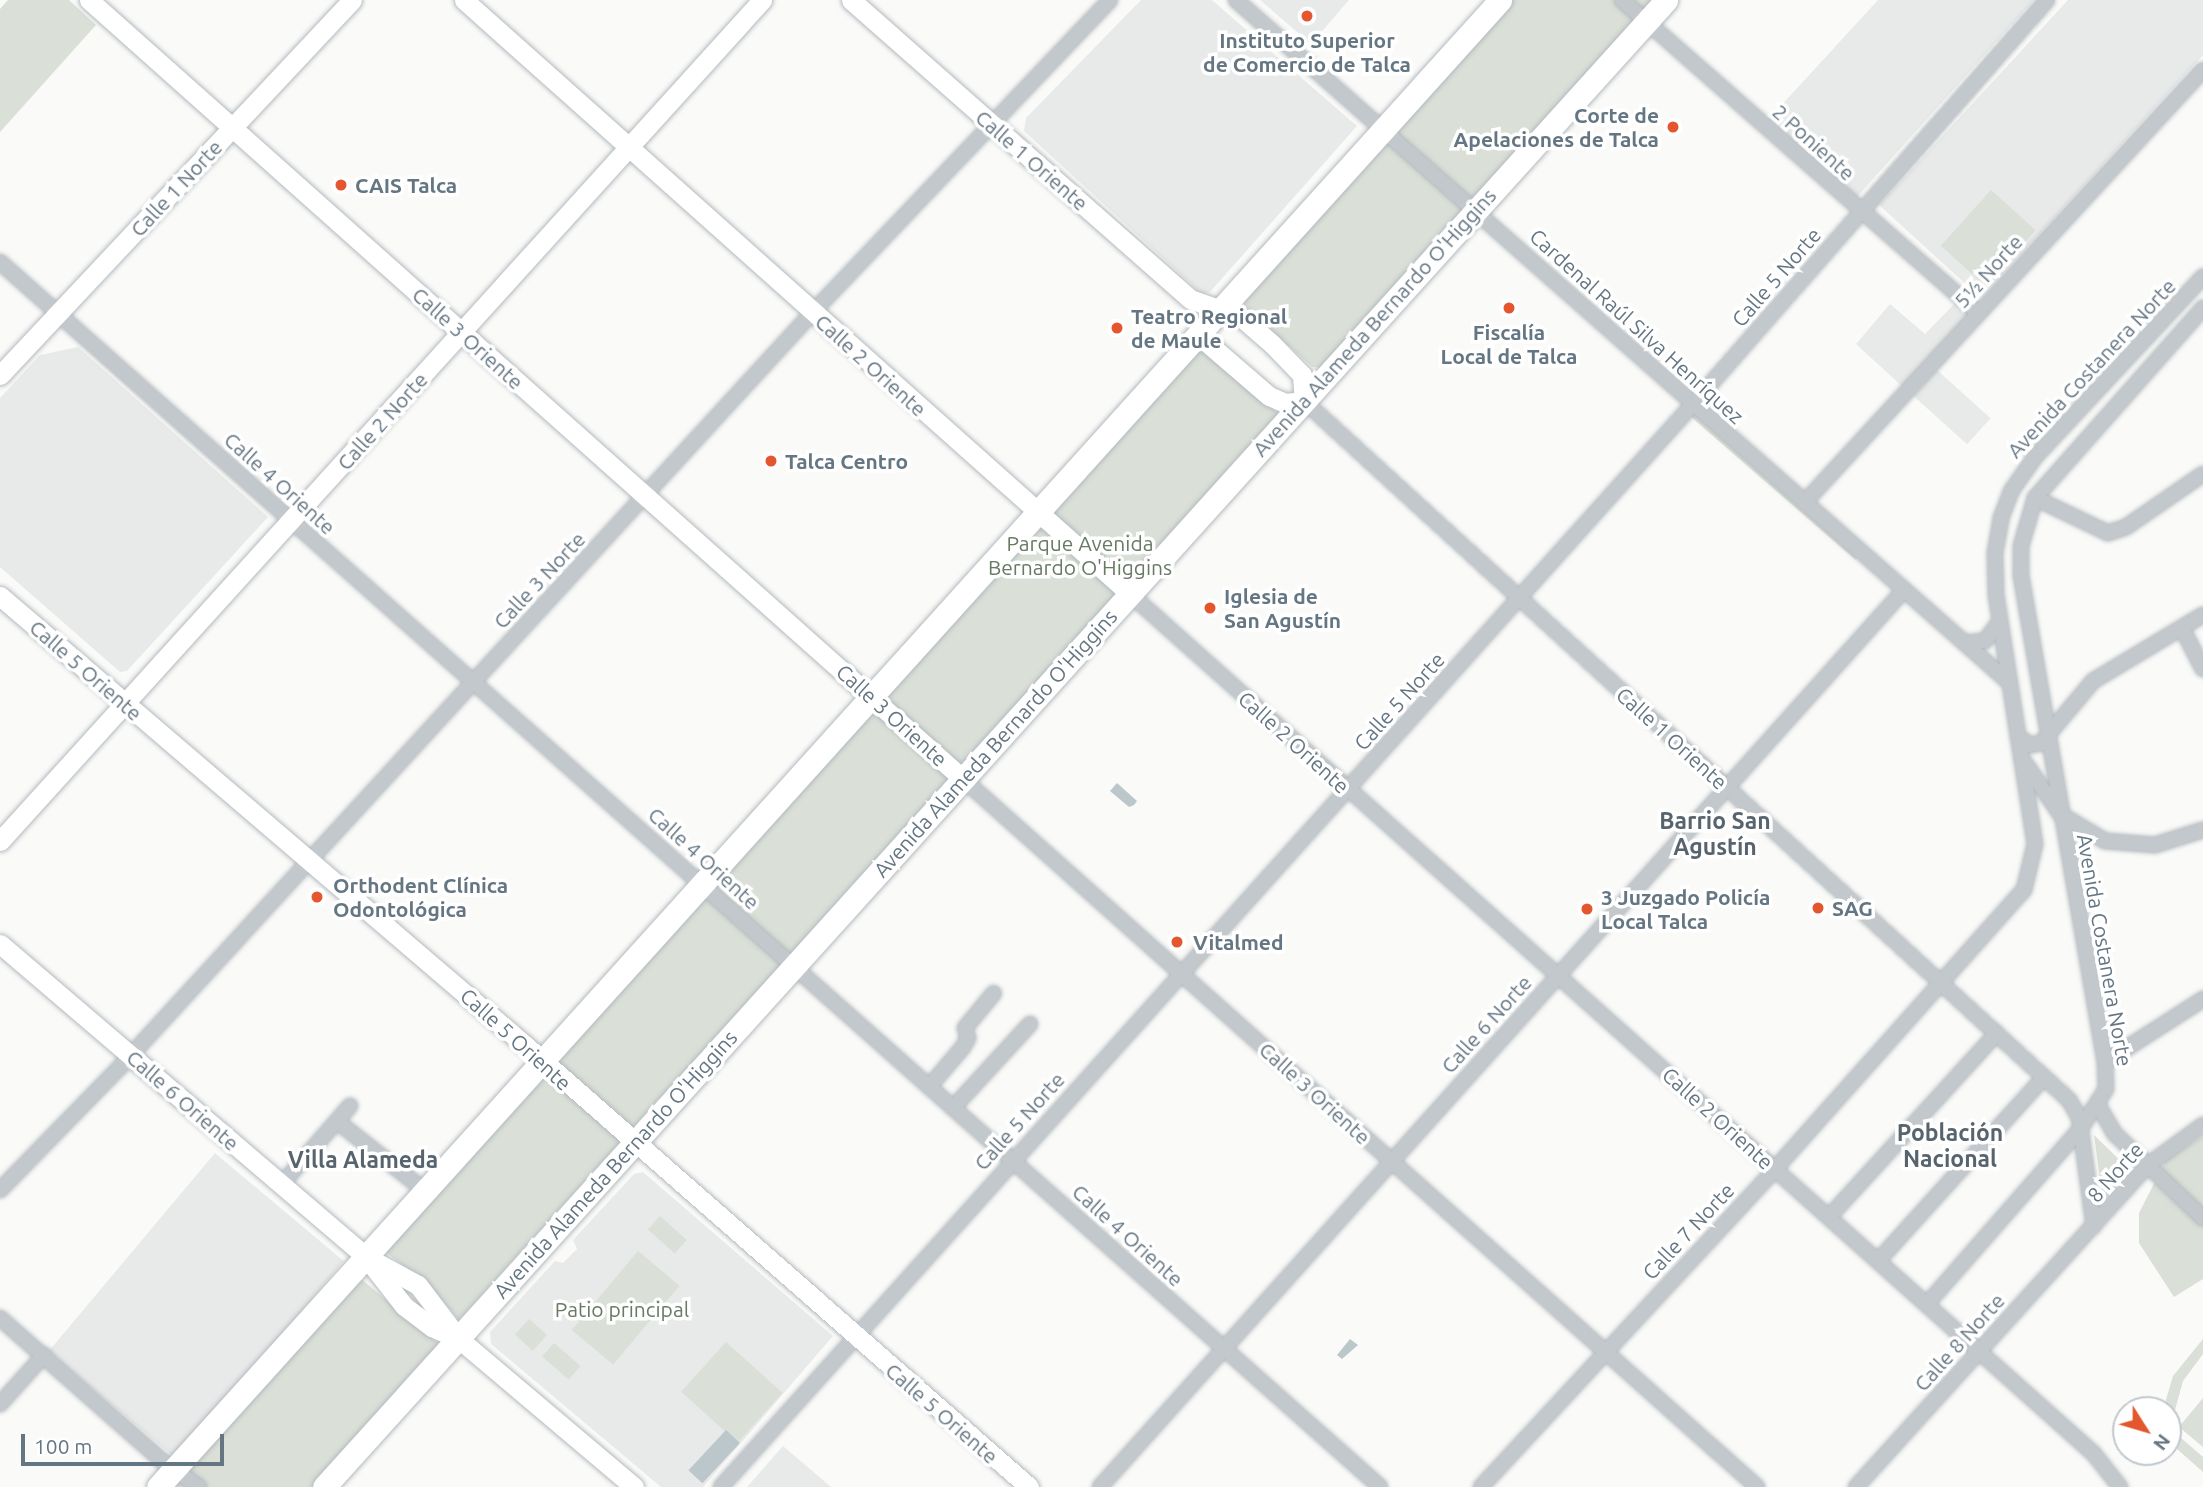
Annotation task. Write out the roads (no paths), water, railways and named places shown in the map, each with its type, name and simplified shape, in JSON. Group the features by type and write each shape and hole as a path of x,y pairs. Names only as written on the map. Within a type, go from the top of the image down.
{"main road":[{"name":"Calle 3 Oriente","path":"89,0 963,779"},
{"name":"Calle 1 Norte","path":"0,374 352,0"},
{"name":"Calle 2 Oriente","path":"464,0 1129,593"},
{"name":"Calle 2 Norte","path":"0,841 127,705 762,0"},
{"name":"Calle 1 Oriente","path":"851,0 1189,299 1241,317 1294,366 1304,382 1304,401"},
{"path":"166,1479 541,1060 1500,0"},
{"name":"Avenida Alameda Bernardo O'Higgins","path":"324,1487 1666,0"},
{"path":"1197,334 1269,396 1285,403 1304,401"},
{"name":"Calle 5 Oriente","path":"0,596 541,1060 856,1340 1029,1487"},
{"name":"Calle 6 Oriente","path":"0,944 365,1256 418,1285 435,1301 459,1339 634,1487"}],"street":[{"name":"Calle 3 Norte","path":"0,1190 130,1055 812,313 1110,0"},
{"name":"Cardenal Raúl Silva Henríquez","path":"1236,0 2010,683"},
{"name":"2 Poniente","path":"1622,0 1978,313"},
{"name":"Calle 5 Norte","path":"721,1487 856,1340 1180,972 1348,790 1693,404 2047,0"},
{"name":"5½ Norte","path":"1805,502 2203,70"},
{"name":"Calle 4 Oriente","path":"0,262 1380,1487"},
{"name":"Avenida Costanera Norte","path":"2030,874 2034,825 2000,621 1995,552 2001,518 2018,479 2203,277"},
{"name":"Avenida Costanera Norte","path":"1927,1304 2081,1128 2098,1105 2107,1083 2021,574 2021,546 2035,498 2203,308"},
{"name":"Calle 1 Oriente","path":"1304,401 2073,1104 2081,1128 2094,1226"},
{"path":"2035,498 2108,533 2126,527 2203,474"},
{"name":"Calle 6 Norte","path":"1100,1487 1904,590"},
{"name":"Calle 2 Oriente","path":"1129,593 2094,1454 2120,1487"},
{"path":"2018,737 2035,745 2049,736 2093,681 2203,615"},
{"path":"1965,643 1985,641 2000,621"},
{"path":"2182,628 2203,669"},
{"name":"Avenida Costanera Norte","path":"2023,761 2060,814"},
{"name":"Calle 3 Oriente","path":"963,779 1757,1487"},
{"path":"2034,825 2060,814 2089,835 2118,845 2155,845 2203,830"},
{"name":"Calle 7 Norte","path":"1481,1487 2014,905 2030,874"},
{"path":"929,1087 965,1043 965,1028 994,993"},
{"path":"2105,1062 2203,999"},
{"path":"953,1108 1030,1024"},
{"path":"1829,1217 1997,1033"},
{"path":"1878,1261 2044,1077"},
{"path":"2098,1105 2115,1134 2203,1219"},
{"path":"281,1185 350,1106"},
{"path":"338,1122 424,1190"},
{"name":"8 Norte","path":"2094,1226 2148,1164 2203,1125"},
{"name":"Calle 8 Norte","path":"1856,1487 2094,1226"},
{"path":"0,1318 44,1356 166,1479 198,1487"},
{"path":"0,1404 44,1356"}],"place":[{"name":"Instituto Superior de Comercio de Talca","path":"1307,16"},
{"name":"Corte de Apelaciones de Talca","path":"1673,127"},
{"name":"CAIS Talca","path":"341,185"},
{"name":"Fiscalía Local de Talca","path":"1509,308"},
{"name":"Teatro Regional de Maule","path":"1117,328"},
{"name":"Talca Centro","path":"771,461"},
{"name":"Iglesia de San Agustín","path":"1210,608"},
{"name":"Orthodent Clínica Odontológica","path":"317,897"},
{"name":"SAG","path":"1818,908"},
{"name":"3 Juzgado Policía Local Talca","path":"1587,909"},
{"name":"Vitalmed","path":"1177,942"}],"district":[{"name":"Barrio San Agustín","path":"1715,834"},
{"name":"Población Nacional","path":"1950,1146"},
{"name":"Villa Alameda","path":"363,1160"}],"park label":[{"name":"Parque Avenida Bernardo O'Higgins","path":"1080,555"},
{"name":"Patio principal","path":"622,1309"}]}
